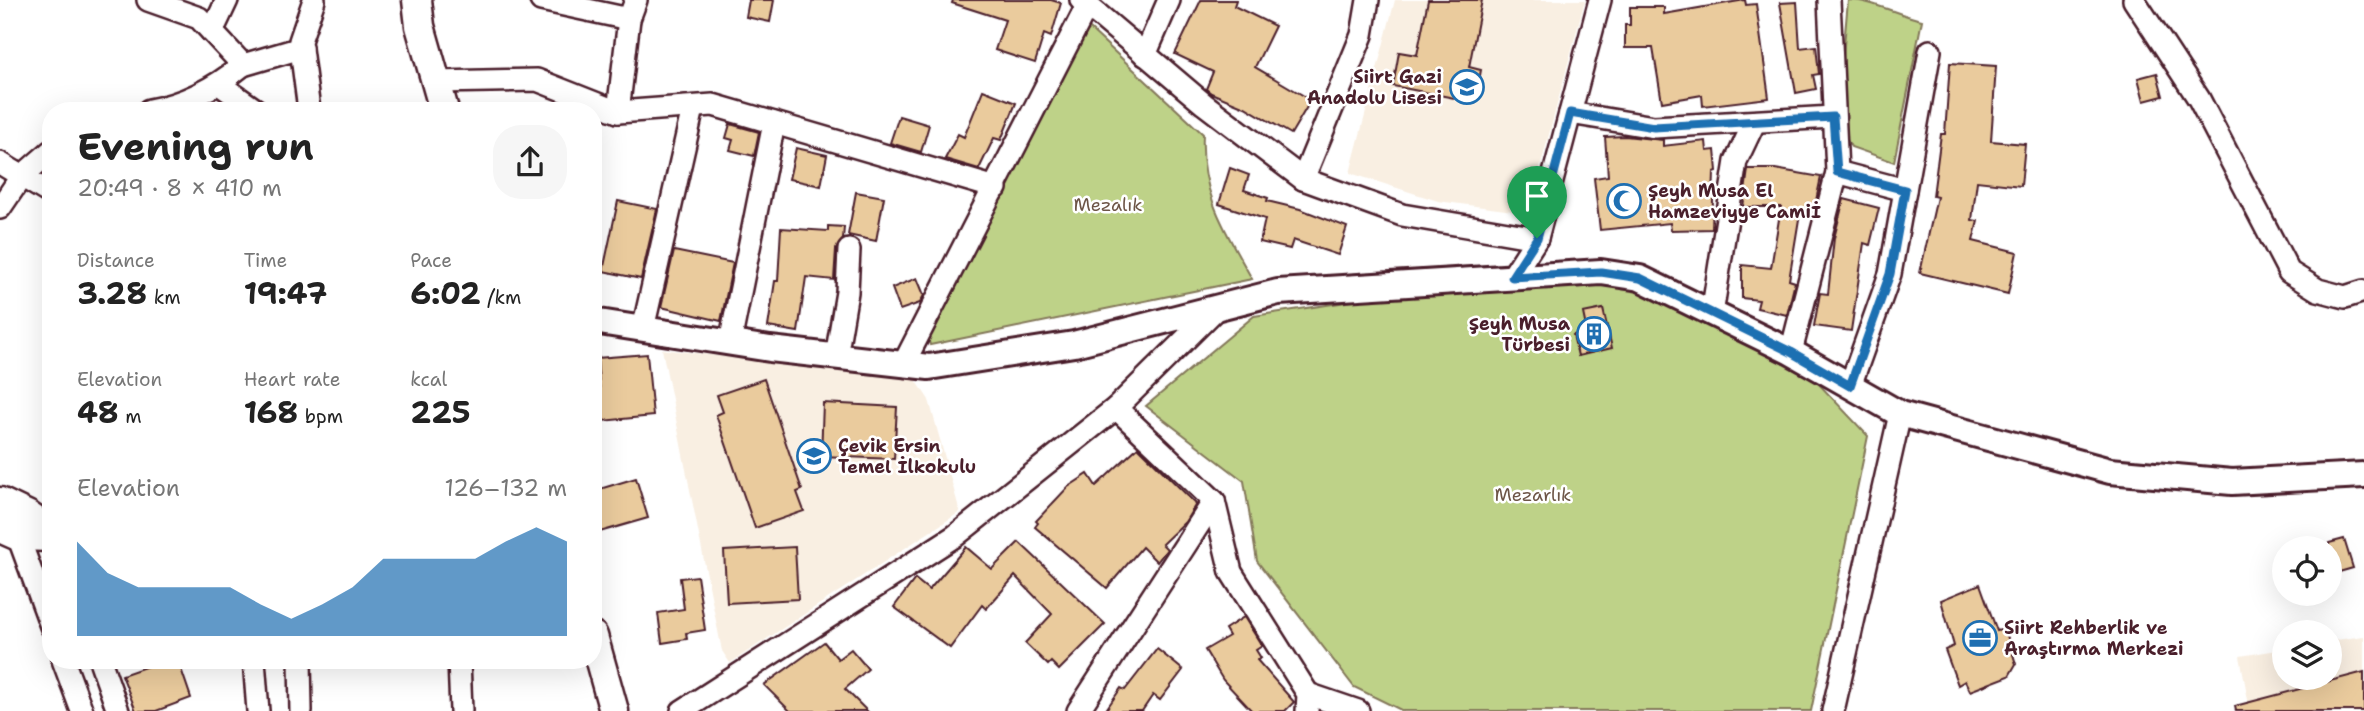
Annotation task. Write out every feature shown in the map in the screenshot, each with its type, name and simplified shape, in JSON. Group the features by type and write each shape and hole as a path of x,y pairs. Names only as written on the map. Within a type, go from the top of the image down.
{"main road":[{"path":"417,0 420,26 442,102"},
{"path":"0,502 27,515 42,528"},
{"path":"9,532 42,534"},
{"path":"602,668 614,711"}],"street":[{"path":"148,0 179,5 200,19 243,65"},
{"path":"212,32 227,0"},
{"path":"309,102 300,41 314,0"},
{"path":"541,0 632,10 618,112"},
{"path":"1145,55 1169,0"},
{"path":"1303,179 1362,35 1368,0"},
{"path":"1512,277 1537,238 1600,0"},
{"path":"1791,352 1837,172 1829,0"},
{"path":"2134,0 2199,99 2288,272 2318,290 2336,295 2345,297 2364,291"},
{"path":"904,365 996,188 1084,3 1204,104 1303,179 1402,215 1537,238"},
{"path":"181,102 219,85 243,65 301,48"},
{"path":"1850,386 1890,274 1930,51"},
{"path":"436,82 537,79 593,102"},
{"path":"219,85 244,102"},
{"path":"602,105 618,112 713,105 996,188"},
{"path":"643,329 693,108"},
{"path":"1570,113 1654,127 1833,117"},
{"path":"730,343 774,123"},
{"path":"1712,314 1736,161 1754,123"},
{"path":"0,208 21,177 42,159"},
{"path":"0,163 42,189"},
{"path":"1837,172 1905,190"},
{"path":"836,357 847,292 849,250"},
{"path":"602,322 730,343 929,367 1074,344 1279,292 1601,272 1640,278 1791,352 1900,414 2110,471 2232,482 2364,475"},
{"path":"682,711 955,536 1116,408 1219,307"},
{"path":"1116,408 1214,500 1231,572 1308,703 1358,711"},
{"path":"1833,711 1900,414"},
{"path":"1078,711 1214,500"},
{"path":"9,532 42,606"},
{"path":"66,669 82,711"},
{"path":"103,669 118,711"},
{"path":"255,669 258,711"},
{"path":"300,669 301,711"},
{"path":"459,669 461,711"}],"shaded area":[{"name":"Siirt Gazi Anadolu Lisesi","path":"1395,0 1585,0 1528,213 1438,201 1350,173"},
{"name":"Çevik Ersin Temel İlkokulu","path":"662,349 916,380 929,400 960,512 730,663 722,651"},
{"path":"2364,636 2364,711 2250,711 2240,656 2272,651 2272,690 2342,690 2342,639"}],"green space":[{"path":"1848,0 1866,2 1922,20 1894,162 1851,147 1840,127 1838,114"},
{"name":"Mezalık","path":"1090,29 1203,134 1205,174 1216,210 1252,279 930,345 928,338 1081,36"},
{"name":"Mezarlık","path":"1512,277 1632,283 1817,382 1868,436 1811,711 1403,711 1354,687 1257,561 1244,481 1146,406 1254,316"}],"building":[{"path":"749,0 774,0 770,22 746,17"},
{"path":"953,0 1051,0 1061,3 1051,37 1044,34 1035,63 995,50 1005,20 952,3"},
{"path":"1201,0 1236,0 1234,6 1275,26 1255,67 1311,100 1291,134 1245,107 1211,93 1206,89 1213,72 1175,54"},
{"path":"1428,0 1482,0 1469,67 1481,70 1475,102 1393,86 1399,52 1417,55"},
{"path":"1745,0 1746,5 1756,4 1769,98 1703,106 1702,95 1662,102 1653,48 1625,48 1625,25 1630,25 1630,7 1664,7 1664,14"},
{"path":"1797,2 1800,48 1816,46 1819,74 1813,75 1816,89 1796,93 1780,3"},
{"path":"1950,63 1996,66 1991,141 2025,144 2021,186 1977,181 1972,220 1978,221 1973,241 2017,252 2008,294 1920,273 1937,197 1933,196 1941,134 1945,134"},
{"path":"2157,73 2163,96 2144,101 2138,78"},
{"path":"983,90 1016,103 1001,140 994,138 979,169 945,159 958,134 964,137"},
{"path":"899,116 929,125 921,152 890,143"},
{"path":"730,124 759,132 754,156 730,150 733,140 726,138"},
{"path":"1605,137 1663,140 1663,146 1706,141 1707,151 1715,150 1717,171 1714,172 1712,229 1671,230 1670,223 1600,230 1594,178 1608,176"},
{"path":"796,148 827,155 821,186 789,179"},
{"path":"1230,168 1249,175 1244,190 1268,198 1267,201 1300,209 1347,227 1338,255 1293,240 1290,249 1260,242 1265,219 1219,204"},
{"path":"1748,169 1775,169 1821,177 1813,215 1800,213 1789,280 1795,282 1787,315 1757,308 1759,300 1742,298 1742,265 1771,268 1781,207 1743,207"},
{"path":"856,192 884,197 876,241 848,235"},
{"path":"1844,199 1879,208 1870,245 1864,243 1851,331 1814,326 1820,293 1828,294 1834,238"},
{"path":"618,201 657,209 641,279 603,271"},
{"path":"828,226 844,227 843,239 836,249 834,280 806,277 798,332 768,327 775,281 778,281 781,228 828,231"},
{"path":"674,251 733,263 721,321 661,307"},
{"path":"917,278 924,295 920,303 900,310 892,288"},
{"name":"Şeyh Musa Türbesi","path":"1603,309 1612,348 1578,356 1573,335 1587,332 1583,313"},
{"path":"647,354 653,416 602,421 602,358"},
{"path":"764,379 802,490 797,492 804,511 755,528 716,415 723,412 717,395"},
{"path":"823,403 897,407 894,459 821,456"},
{"path":"1138,447 1196,504 1185,522 1162,544 1167,549 1157,562 1142,547 1107,588 1035,527 1038,523 1036,521 1068,487 1088,474 1096,486"},
{"path":"636,478 648,518 602,531 602,488"},
{"path":"2342,540 2353,568 2342,571"},
{"path":"1019,542 1105,624 1059,670 1051,662 1048,665 1025,643 1052,614 1015,576 986,609 982,605 950,648 894,607 915,579 929,590 966,547 992,569"},
{"path":"795,547 798,599 727,603 724,551"},
{"path":"697,576 705,630 686,633 687,639 662,643 658,613 684,609 680,578"},
{"name":"Siirt Rehberlik ve Araştırma Merkezi","path":"1980,584 1997,631 2005,629 2016,664 2009,676 1970,691 1965,681 1958,685 1945,650 1954,646 1941,600"},
{"path":"1244,617 1262,646 1256,650 1261,658 1257,660 1294,702 1285,711 1252,711 1223,680 1205,650 1229,636 1225,629"},
{"path":"824,642 838,659 851,649 868,669 845,689 867,711 790,711 764,685"},
{"path":"1157,649 1183,670 1160,700 1153,695 1142,711 1105,711 1121,688 1125,690"},
{"path":"139,669 181,669 191,698 156,711 136,711 122,675"},
{"path":"2364,672 2364,711 2236,711 2235,706 2296,690 2342,690 2342,678"}],"place":[{"name":"Siirt Gazi Anadolu Lisesi","path":"1467,87"},
{"name":"Şeyh Musa El Hamzeviyye Camiİ","path":"1624,201"},
{"name":"Şeyh Musa Türbesi","path":"1594,334"},
{"name":"Çevik Ersin Temel İlkokulu","path":"814,456"},
{"name":"Siirt Rehberlik ve Araştırma Merkezi","path":"1980,638"}],"route":[{"path":"1570,113 1654,127 1833,117 1837,172 1905,190 1890,274 1850,386 1791,352 1640,278 1601,272 1512,277 1537,238 1570,113"}]}
